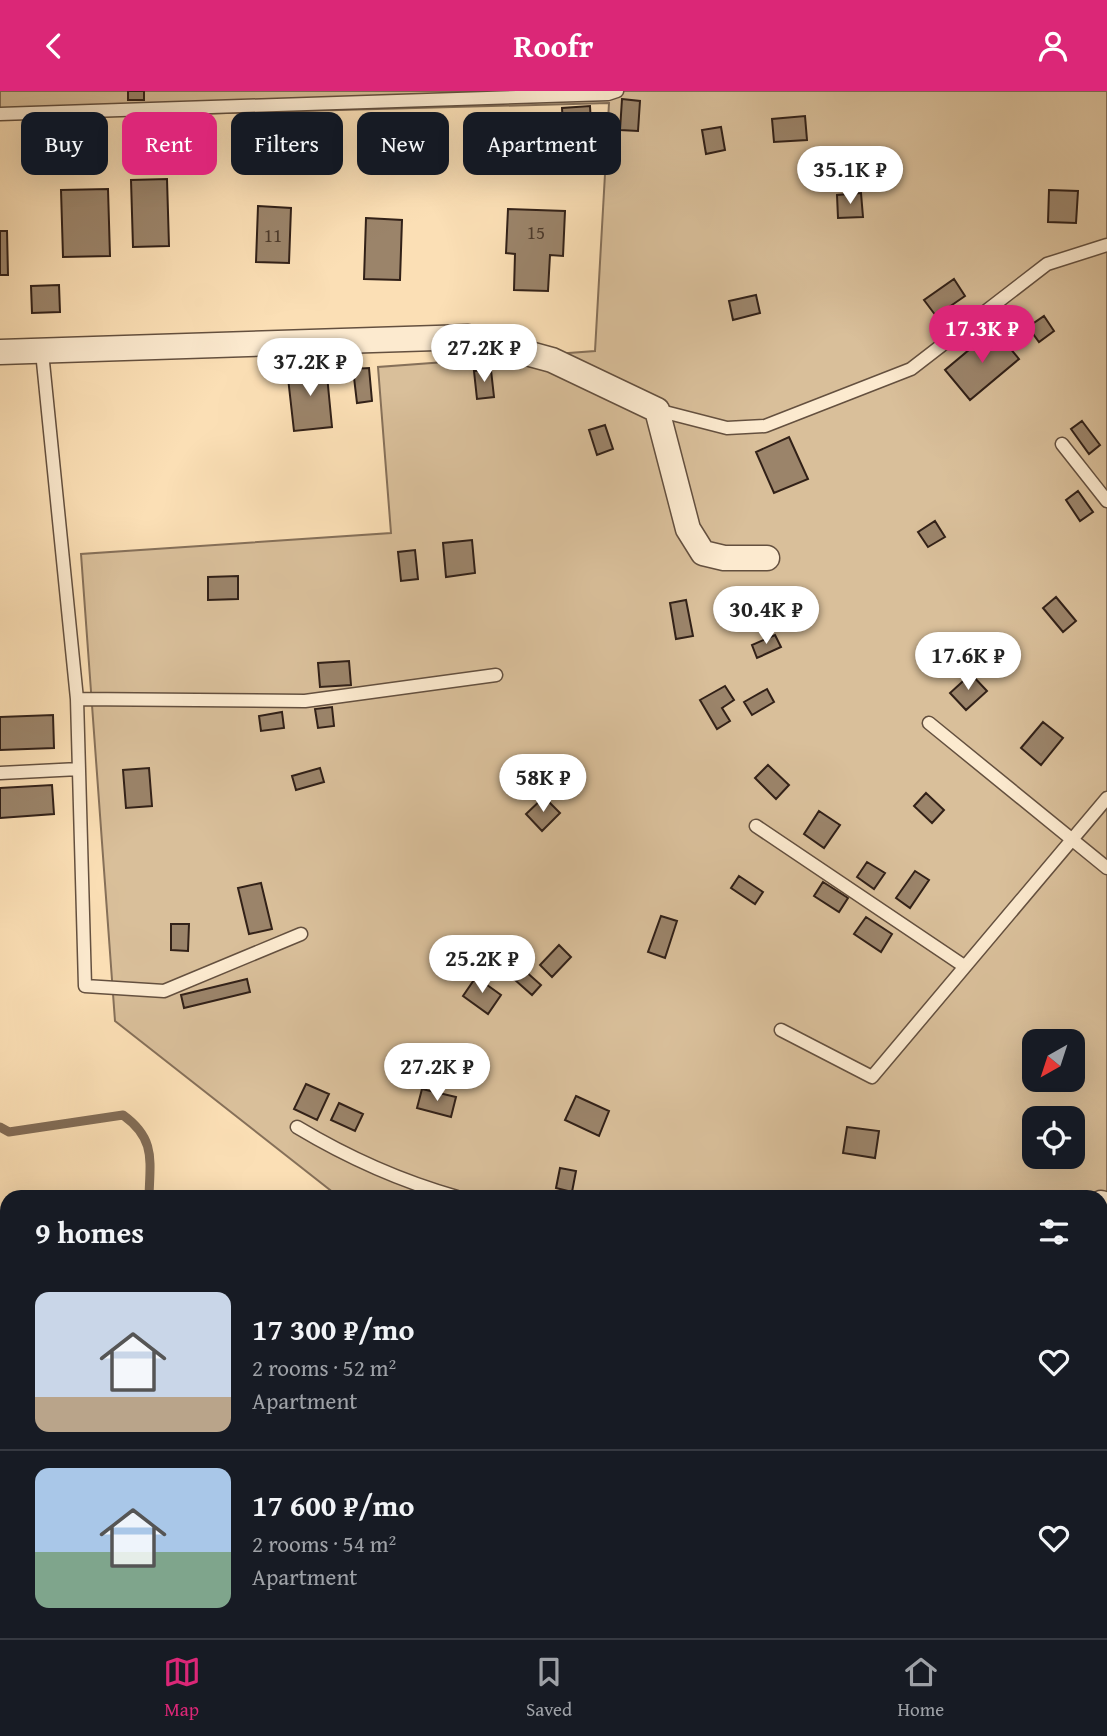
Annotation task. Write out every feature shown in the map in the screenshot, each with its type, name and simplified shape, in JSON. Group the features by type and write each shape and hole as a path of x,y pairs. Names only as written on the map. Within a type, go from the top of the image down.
{"street":[{"path":"0,352 468,337 552,361 657,410 688,529 703,552 724,558 766,558"}],"lane":[{"path":"0,114 608,94 617,91"},
{"path":"657,410 727,428 765,426 911,369 1047,264 1107,245"},
{"path":"42,352 77,699 85,986 164,991 302,935"},
{"path":"1062,444 1107,501"},
{"path":"77,699 304,701 496,675"},
{"path":"929,723 1107,868"},
{"path":"0,773 79,769"},
{"path":"781,1030 872,1077 1107,798"},
{"path":"756,825 964,966"},
{"path":"297,1127 339,1152 430,1190"}],"shaded area":[{"path":"0,91 1107,91 1107,1190 330,1190 115,1021 81,554 391,533 378,367 595,351 605,175 621,175 621,112 608,112 609,103 217,113 122,112 122,116 108,116 108,112 21,112 21,118 0,119"}],"building":[{"path":"128,91 144,91 144,100 128,100"},
{"path":"622,99 640,101 638,131 621,130"},
{"path":"590,106 590,112 562,112 562,108"},
{"path":"805,116 807,140 774,142 772,119"},
{"path":"721,127 725,150 706,154 702,130"},
{"path":"167,179 169,246 133,247 131,180"},
{"path":"108,189 110,256 63,257 61,190"},
{"path":"1049,190 1078,191 1076,223 1048,222"},
{"path":"861,193 863,217 838,218 837,195"},
{"path":"258,206 291,208 289,263 256,262"},
{"path":"508,209 565,211 563,256 550,255 548,291 514,290 515,254 506,253"},
{"path":"366,218 402,220 400,280 364,279"},
{"path":"0,231 7,231 8,275 0,275"},
{"path":"954,279 965,296 936,316 924,300"},
{"path":"59,285 60,312 32,313 31,286"},
{"path":"756,295 760,313 733,320 729,301"},
{"path":"1044,316 1054,331 1039,342 1028,327"},
{"path":"994,329 1019,359 970,400 945,370"},
{"path":"326,365 332,427 294,431 287,369"},
{"path":"369,368 372,401 357,403 353,369"},
{"path":"491,370 494,397 477,399 474,371"},
{"path":"1082,421 1100,445 1089,454 1071,429"},
{"path":"605,425 613,449 597,455 589,430"},
{"path":"789,437 808,479 774,493 756,452"},
{"path":"1078,491 1093,512 1080,521 1066,500"},
{"path":"935,521 945,537 928,547 918,532"},
{"path":"472,540 475,573 446,577 443,543"},
{"path":"415,550 418,579 401,581 398,552"},
{"path":"238,576 238,599 208,600 208,577"},
{"path":"1056,597 1076,621 1063,632 1043,608"},
{"path":"686,600 693,636 676,639 670,603"},
{"path":"775,635 781,647 757,658 752,645"},
{"path":"349,661 351,685 320,687 318,663"},
{"path":"971,674 987,691 966,710 950,693"},
{"path":"725,686 734,700 722,708 730,721 717,729 700,700"},
{"path":"767,689 774,702 752,715 744,702"},
{"path":"332,707 334,726 318,728 315,709"},
{"path":"282,712 284,728 261,731 259,716"},
{"path":"53,715 54,748 0,750 0,717"},
{"path":"1043,722 1063,738 1041,765 1021,748"},
{"path":"768,765 789,785 776,799 755,778"},
{"path":"149,768 152,806 126,808 123,770"},
{"path":"320,768 324,782 296,790 292,776"},
{"path":"52,785 54,814 0,818 0,788"},
{"path":"926,793 944,810 932,823 914,806"},
{"path":"544,797 560,813 542,831 526,814"},
{"path":"819,811 840,825 824,848 804,834"},
{"path":"867,862 885,873 874,889 857,877"},
{"path":"915,871 929,880 910,908 896,898"},
{"path":"739,876 763,892 755,904 731,888"},
{"path":"823,882 848,898 839,912 814,896"},
{"path":"261,883 272,929 249,934 238,888"},
{"path":"661,916 677,921 665,958 648,952"},
{"path":"866,917 892,934 881,952 854,934"},
{"path":"171,924 189,924 188,951 171,950"},
{"path":"559,945 571,957 552,977 540,965"},
{"path":"524,970 541,985 532,995 515,980"},
{"path":"476,977 501,995 488,1014 463,996"},
{"path":"247,979 250,992 184,1008 181,995"},
{"path":"306,1084 329,1094 317,1120 294,1109"},
{"path":"422,1089 456,1097 451,1117 417,1108"},
{"path":"576,1096 609,1111 599,1136 565,1120"},
{"path":"339,1103 363,1114 355,1131 331,1120"},
{"path":"847,1127 879,1131 875,1158 843,1153"},
{"path":"560,1168 576,1171 572,1190 556,1188"}],"waterway":[{"path":"0,1127 9,1132 123,1115 134,1124 146,1142 150,1161 149,1190"}]}
